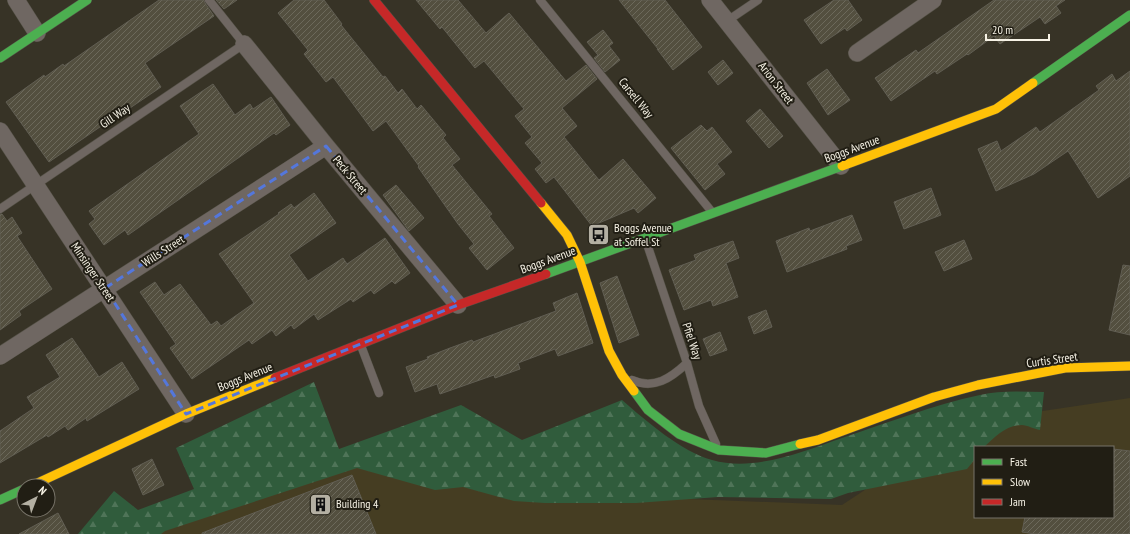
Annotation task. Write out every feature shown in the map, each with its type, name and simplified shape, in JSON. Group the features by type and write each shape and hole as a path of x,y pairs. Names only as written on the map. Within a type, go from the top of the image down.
{"street":[{"path":"16,0 37,33"},
{"path":"0,58 86,0"},
{"name":"Curtis Street","path":"374,0 567,235 580,262 609,351 622,375 648,410 679,434 719,450 766,453 818,440 934,397 978,385 1065,368 1130,366"},
{"name":"Arion Street","path":"710,0 841,166"},
{"path":"857,53 933,0"},
{"name":"Boggs Avenue","path":"47,478 186,414 360,343 458,305 580,262 996,109 1130,15"},
{"name":"Peck Street","path":"244,44 326,146 458,305"},
{"name":"Minsinger Street","path":"0,131 186,414"},
{"name":"Wills Street","path":"0,356 326,146"},
{"path":"0,500 16,493"}],"lane":[{"path":"209,0 244,44"},
{"name":"Carsell Way","path":"540,0 713,212"},
{"path":"727,21 758,0"},
{"name":"Gill Way","path":"0,208 244,44"},
{"name":"Pfiel Way","path":"645,238 699,406 719,450"},
{"path":"360,343 379,393"},
{"path":"622,375 639,383 661,382 675,374 686,363"}],"highlighted area":[{"path":"326,146 458,305 186,414 105,288"}],"shaded area":[{"path":"1130,398 1130,534 116,534 338,456 537,493 842,505 968,422"}],"green space":[{"path":"314,382 339,449 461,405 522,440 622,400 665,435 689,450 712,460 744,464 778,459 962,399 996,392 1044,392 1040,430 1022,425 1011,427 1006,429 985,446 974,446 974,460 967,469 848,493 831,499 718,497 636,503 545,503 514,501 463,487 435,490 357,468 165,531 161,534 78,534 114,491 138,510 194,489 176,448"}],"building":[{"path":"159,0 204,0 214,16 145,63 161,87 49,162 6,102 44,75 45,77 63,64 64,66"},
{"path":"216,0 237,0 224,9"},
{"path":"294,0 324,0 342,24 341,25 383,77 385,76 398,93 402,89 417,109 421,105 446,135 443,138 460,159 452,165 492,214 489,216 514,248 487,270 469,248 474,244 458,224 418,167 419,166 386,121 373,131 333,77 326,82 304,54 308,50 278,13"},
{"path":"416,0 458,0 486,33 509,13 566,81 586,65 597,79 562,108 577,126 564,137 599,180 623,159 656,198 638,213 634,208 592,226 554,177 546,183 535,169 542,163 525,143 532,137 515,116 524,109 484,61 475,68 442,27 440,29"},
{"path":"619,0 665,0 702,47 673,70"},
{"path":"834,0 848,0 862,20 847,31 845,28 821,44 804,20"},
{"path":"994,0 1065,0 1056,6 1061,13 1045,24 1040,17 1000,44 994,36 968,55 967,54 937,74 935,71 891,101 875,78 916,50 918,53"},
{"path":"603,30 613,43 609,46 620,60 605,72 594,58 598,55 587,42"},
{"path":"723,60 733,73 718,85 708,72"},
{"path":"827,69 850,100 828,115 807,83"},
{"path":"1130,71 1130,176 1098,198 1068,151 1034,174 996,191 978,149 997,141 1001,151 1036,127 1040,132 1099,90 1096,86 1112,74 1116,81"},
{"path":"213,84 235,115 250,104 253,109 271,97 290,125 276,135 274,133 128,235 125,230 104,245 89,224 95,219 89,211 199,134 180,106"},
{"path":"760,109 783,136 769,148 746,121"},
{"path":"701,125 707,131 712,127 732,152 717,164 725,174 705,190 671,148"},
{"path":"396,185 424,218 409,231 383,195"},
{"path":"931,188 941,215 904,229 894,202"},
{"path":"314,193 336,223 289,255 308,281 343,258 347,264 385,238 410,273 395,284 392,281 374,294 371,290 353,302 351,299 318,320 314,314 294,329 291,325 276,336 272,330 252,344 249,340 192,379 170,348 176,344 140,292 155,282 164,295 180,284 211,325 217,321 221,326 254,303 219,254 279,214 278,213 291,204 294,208"},
{"path":"0,214 2,214 7,221 12,217 22,233 17,236 52,289 19,311 21,315 0,330"},
{"path":"852,215 862,240 846,246 847,249 787,272 776,241 809,228 810,231"},
{"path":"964,240 972,259 944,271 935,252"},
{"path":"733,241 739,258 726,263 738,297 713,306 711,300 684,310 669,270 696,260 694,255"},
{"path":"1123,265 1130,266 1130,335 1109,330"},
{"path":"617,276 639,335 619,343 600,283"},
{"path":"577,293 593,343 558,356 555,349 518,363 520,369 495,378 494,375 440,394 437,384 415,392 406,367 428,359 427,357 450,348 472,340 473,342 556,311 553,303"},
{"path":"766,310 772,327 754,334 748,317"},
{"path":"720,332 727,350 710,356 703,339"},
{"path":"72,338 99,377 122,362 139,389 87,421 86,418 68,430 65,426 0,463 0,431 34,408 27,397 60,377 46,355"},
{"path":"1114,449 1130,451 1130,534 1035,534 1022,532 1025,518 1114,518"},
{"path":"152,459 164,485 143,495 132,469"},
{"name":"Building 4","path":"352,475 376,534 202,534 202,533"},
{"path":"58,513 69,534 19,534 49,518 56,518 56,514"}],"traffic: fast":[{"path":"0,58 87,0"},
{"path":"1033,83 1130,15"},
{"path":"546,274 842,166"},
{"path":"634,391 648,410 679,434 719,450 766,453 800,444"},
{"path":"0,500 16,493"}],"traffic: slow":[{"path":"842,166 996,109 1033,83"},
{"path":"541,203 567,235 580,262 609,351 622,375 634,391"},
{"path":"800,444 818,440 934,397 978,385 1065,368 1130,366"},
{"path":"48,478 186,414 275,378"}],"traffic: jam":[{"path":"374,0 541,203"},
{"path":"275,378 458,305 546,274"}],"place":[{"name":"Boggs Avenue at Soffel St","path":"599,235"},
{"name":"Building 4","path":"320,504"}]}
